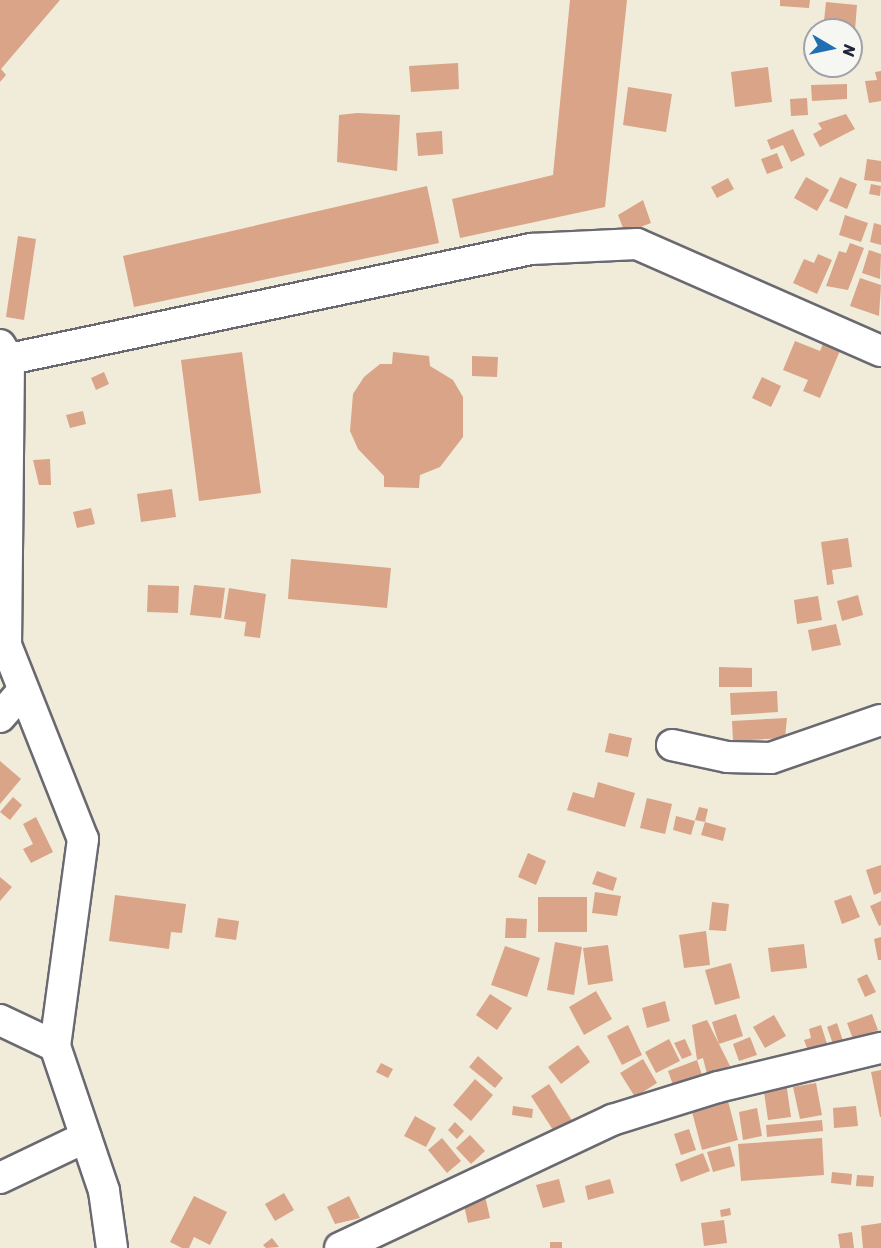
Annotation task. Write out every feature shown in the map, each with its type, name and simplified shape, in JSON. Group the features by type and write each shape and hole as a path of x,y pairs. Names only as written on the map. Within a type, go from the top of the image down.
{"street":[{"path":"112,1248 104,1191 55,1046 83,839 22,692 6,645 3,355 531,249 637,244 881,351"},
{"path":"0,717 22,692"},
{"path":"672,745 727,757 771,758 881,720"},
{"path":"0,1020 55,1046"},
{"path":"340,1248 612,1120 718,1087 881,1048"},
{"path":"0,1178 86,1137"}],"building":[{"path":"0,0 60,0 1,69 6,75 0,82"},
{"path":"570,0 627,0 605,207 460,238 452,199 553,175"},
{"path":"780,0 810,0 809,8 780,6"},
{"path":"826,2 857,5 856,18 824,18"},
{"path":"458,63 459,89 411,92 409,66"},
{"path":"768,67 772,102 735,107 731,72"},
{"path":"881,71 881,101 869,103 865,81 877,80 875,72"},
{"path":"847,84 847,99 812,101 811,85"},
{"path":"628,87 672,94 666,132 623,125"},
{"path":"807,98 808,115 791,116 790,99"},
{"path":"357,113 400,115 397,171 337,162 339,115"},
{"path":"846,114 855,129 820,147 813,134 822,129 818,123"},
{"path":"793,129 805,155 791,162 783,145 771,150 767,140"},
{"path":"442,131 443,154 418,156 416,133"},
{"path":"777,153 783,168 767,174 761,159"},
{"path":"867,159 881,161 881,182 864,180"},
{"path":"806,177 829,190 817,211 794,198"},
{"path":"840,177 857,184 847,209 829,201"},
{"path":"728,178 734,189 717,198 711,187"},
{"path":"871,184 881,186 880,196 869,194"},
{"path":"427,186 439,243 134,307 123,256"},
{"path":"643,200 651,223 625,233 618,215"},
{"path":"845,215 868,223 861,242 839,235"},
{"path":"874,223 881,225 881,245 870,242"},
{"path":"18,236 36,239 24,320 6,317"},
{"path":"850,243 864,248 848,290 826,286 839,251 846,253"},
{"path":"869,250 881,254 880,279 862,273"},
{"path":"818,254 832,260 817,294 793,283 804,259 814,263"},
{"path":"860,278 881,285 879,316 850,306"},
{"path":"825,339 842,346 820,398 803,391 808,380 783,370 795,341 820,351"},
{"path":"242,352 261,493 199,501 181,360"},
{"path":"393,352 429,356 430,366 453,380 463,397 463,437 440,467 420,475 419,488 384,487 384,476 358,449 350,431 353,394 364,377 380,364 392,364"},
{"path":"472,356 498,357 497,377 472,376"},
{"path":"104,372 109,384 96,390 91,378"},
{"path":"762,377 781,386 771,407 752,398"},
{"path":"83,411 86,424 70,428 66,415"},
{"path":"50,459 51,485 39,485 33,460"},
{"path":"172,489 176,517 141,522 137,494"},
{"path":"91,508 95,524 77,528 73,512"},
{"path":"848,538 852,567 832,570 834,584 827,585 821,542"},
{"path":"291,559 391,568 387,608 288,599"},
{"path":"148,585 179,586 178,613 147,612"},
{"path":"194,585 225,588 221,618 190,615"},
{"path":"229,588 266,594 260,638 244,636 246,622 224,619"},
{"path":"858,595 863,615 842,621 837,601"},
{"path":"818,596 822,620 797,624 794,600"},
{"path":"836,624 841,645 812,651 808,630"},
{"path":"719,667 752,668 752,687 719,687"},
{"path":"777,691 778,712 731,715 730,693"},
{"path":"787,718 785,738 733,741 732,721"},
{"path":"609,733 632,738 628,757 605,752"},
{"path":"0,761 21,779 0,804"},
{"path":"598,782 635,793 625,827 567,810 573,792 594,798"},
{"path":"13,797 22,805 10,820 0,812"},
{"path":"647,798 672,804 665,834 640,828"},
{"path":"699,807 708,809 705,822 695,820"},
{"path":"676,816 695,821 691,835 673,830"},
{"path":"36,817 53,852 31,863 23,849 33,844 23,824"},
{"path":"705,822 726,828 723,841 701,835"},
{"path":"528,853 546,861 536,885 518,877"},
{"path":"881,865 881,892 874,895 866,870"},
{"path":"597,871 617,878 613,891 592,884"},
{"path":"0,877 12,887 0,901"},
{"path":"595,892 621,896 617,916 592,913"},
{"path":"115,895 186,904 182,933 171,932 169,949 109,941"},
{"path":"851,895 860,917 842,924 834,901"},
{"path":"538,897 587,897 587,932 538,932"},
{"path":"881,901 881,925 879,926 870,906"},
{"path":"712,902 729,904 726,931 709,930"},
{"path":"218,918 239,921 236,940 215,937"},
{"path":"506,918 527,919 526,938 505,938"},
{"path":"706,931 710,965 684,968 679,935"},
{"path":"881,937 881,960 878,960 874,939"},
{"path":"555,942 582,947 574,995 547,990"},
{"path":"804,944 807,968 771,972 768,948"},
{"path":"608,945 613,981 588,985 583,948"},
{"path":"505,946 540,958 527,997 491,985"},
{"path":"731,963 740,998 715,1005 705,970"},
{"path":"867,974 876,992 865,997 857,979"},
{"path":"596,991 612,1019 584,1035 569,1007"},
{"path":"490,994 512,1008 497,1030 476,1015"},
{"path":"665,1001 670,1021 647,1028 642,1008"},
{"path":"736,1014 743,1036 719,1044 712,1022"},
{"path":"872,1014 878,1030 853,1039 847,1023"},
{"path":"774,1015 786,1036 765,1048 753,1027"},
{"path":"707,1020 730,1066 707,1074 703,1058 697,1060 692,1025"},
{"path":"837,1023 844,1044 834,1047 827,1027"},
{"path":"628,1025 642,1055 622,1065 607,1036"},
{"path":"821,1025 829,1050 810,1056 804,1040 811,1038 809,1029"},
{"path":"750,1037 757,1055 739,1061 733,1044"},
{"path":"669,1039 680,1061 656,1073 645,1052"},
{"path":"685,1039 692,1055 682,1059 674,1043"},
{"path":"578,1045 590,1062 561,1084 548,1067"},
{"path":"478,1056 503,1078 495,1088 469,1067"},
{"path":"643,1059 657,1083 635,1097 620,1073"},
{"path":"697,1060 702,1075 673,1085 668,1071"},
{"path":"381,1063 393,1069 388,1078 376,1072"},
{"path":"881,1070 881,1117 880,1117 871,1072"},
{"path":"475,1079 493,1095 471,1121 453,1105"},
{"path":"786,1082 791,1117 768,1120 763,1085"},
{"path":"816,1083 822,1115 800,1119 793,1087"},
{"path":"549,1084 573,1122 555,1133 531,1096"},
{"path":"727,1097 738,1140 702,1150 691,1108"},
{"path":"513,1106 533,1109 532,1118 512,1115"},
{"path":"856,1106 858,1126 834,1128 833,1108"},
{"path":"757,1108 762,1136 743,1140 739,1112"},
{"path":"415,1116 436,1128 426,1147 404,1136"},
{"path":"822,1120 823,1131 767,1137 766,1125"},
{"path":"455,1122 464,1131 457,1139 448,1130"},
{"path":"689,1129 696,1150 681,1155 674,1134"},
{"path":"470,1135 485,1151 471,1164 456,1148"},
{"path":"442,1138 461,1161 447,1173 428,1150"},
{"path":"822,1138 824,1175 741,1181 738,1144"},
{"path":"730,1146 735,1166 713,1172 707,1152"},
{"path":"703,1153 710,1171 681,1182 675,1164"},
{"path":"832,1172 852,1174 851,1185 831,1183"},
{"path":"857,1175 874,1176 873,1187 856,1186"},
{"path":"559,1179 565,1202 543,1208 536,1185"},
{"path":"610,1179 614,1193 588,1200 585,1186"},
{"path":"284,1193 294,1210 275,1221 265,1204"},
{"path":"194,1196 227,1212 210,1245 194,1237 189,1248 182,1248 170,1242"},
{"path":"349,1196 360,1218 335,1224 327,1207"},
{"path":"485,1196 490,1218 468,1223 463,1201"},
{"path":"730,1208 731,1215 721,1217 720,1210"},
{"path":"724,1220 727,1243 704,1246 701,1223"},
{"path":"881,1223 881,1248 863,1248 861,1226"},
{"path":"852,1232 854,1248 840,1248 838,1234"},
{"path":"272,1238 279,1247 266,1248 263,1245"},
{"path":"550,1242 562,1242 562,1248 550,1248"}]}
